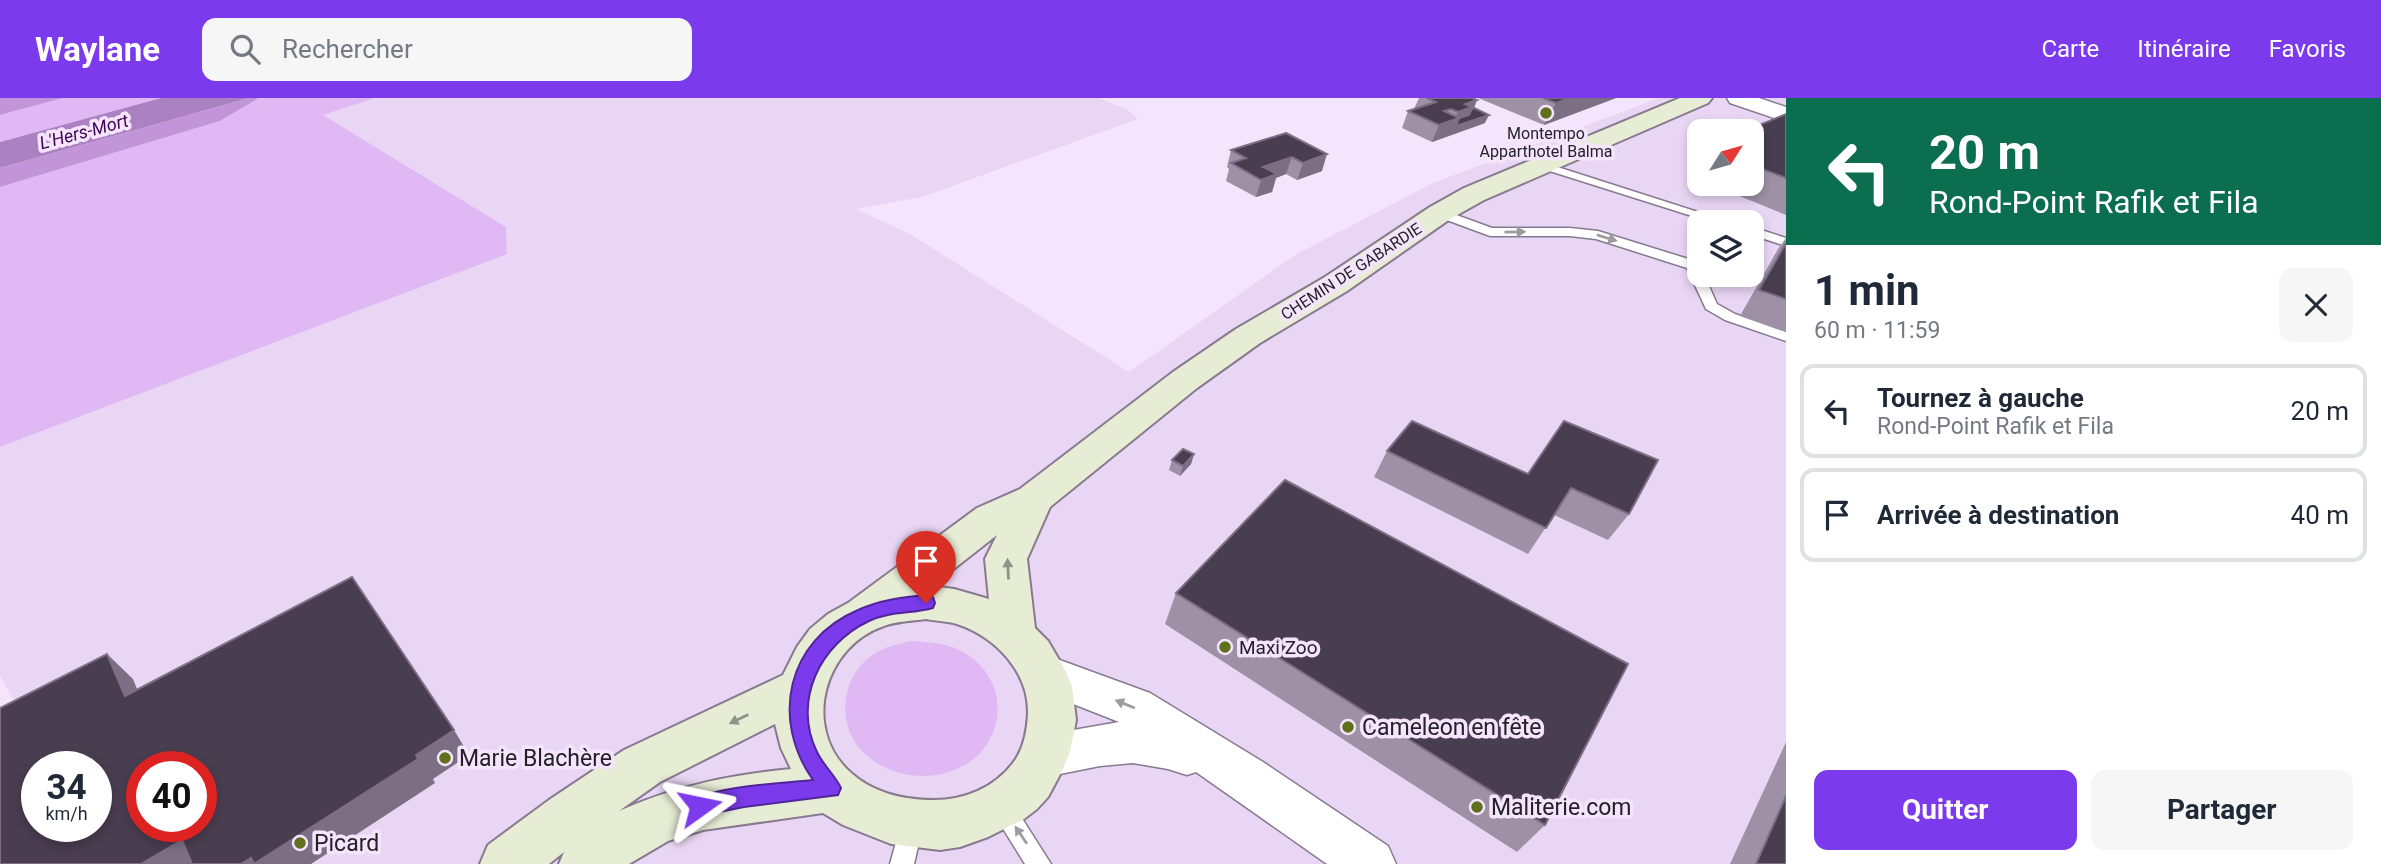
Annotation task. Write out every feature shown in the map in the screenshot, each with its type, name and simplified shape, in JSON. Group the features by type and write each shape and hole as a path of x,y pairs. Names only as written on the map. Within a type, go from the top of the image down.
{"street":[{"name":"CHEMIN DE GABARDIE","path":"864,615 991,517 1034,499 1248,335 1336,284 1440,213 1474,194 1700,98"},
{"path":"1738,98 1786,115"},
{"name":"CHEMIN DE GABARDIE","path":"1014,636 1006,559 1034,499"},
{"path":"926,603 958,607 989,618 1014,636 1046,674 1051,695 1053,726 1045,757 1028,784 1001,806 906,845 831,788 808,757 798,724 800,690 808,666 822,645 841,628 864,615 894,605 926,603"},
{"path":"1046,674 1134,707 1246,778 1370,864"},
{"path":"507,864 567,817 642,766 800,690"},
{"path":"1045,757 1109,742 1134,740 1163,744 1246,778"},
{"path":"586,864 630,833 684,810 744,797 831,788"}],"lane":[{"path":"1541,165 1687,211"},
{"path":"1440,213 1490,232 1570,232 1598,235 1693,265 1711,306 1730,317 1786,337"},
{"path":"1764,235 1786,242"},
{"path":"1001,806 1040,864"}],"shaded area":[{"path":"0,98 63,98 0,115"},
{"path":"63,98 161,98 0,142 0,115"},
{"path":"249,98 259,98 220,121 0,187 0,168"},
{"path":"259,98 375,98 323,115 506,227 507,254 0,447 0,187 220,121"},
{"path":"375,98 1099,98 1128,110 1138,119 922,197 856,209 910,234 1129,372 1295,255 1433,183 1659,98 1786,98 1786,864 0,864 0,707 14,700 0,676 0,447 507,253 506,227 322,115"},
{"path":"911,641 944,645 963,652 976,661 993,684 998,712 990,739 981,752 955,770 924,776 892,770 865,754 850,733 845,709 846,696 855,673 868,658 879,651"}],"water":[{"name":"L'Hers-Mort","path":"161,98 249,98 0,168 0,142"}],"building":[{"path":"1427,98 1477,100 1465,104 1472,107 1458,112 1451,109 1444,111 1459,118 1439,125 1408,111 1436,102"},
{"path":"1543,98 1569,98 1556,103"},
{"path":"1474,108 1489,115 1456,126 1459,118 1469,115"},
{"path":"1786,114 1786,178 1764,170 1764,123"},
{"path":"1286,133 1327,154 1303,163 1292,157 1263,167 1277,174 1261,180 1231,163 1246,158 1231,150"},
{"path":"1786,243 1786,299 1759,290 1764,287 1764,281"},
{"path":"1412,421 1528,474 1564,421 1658,460 1629,514 1571,488 1546,528 1387,451"},
{"path":"1183,449 1194,454 1183,466 1172,460"},
{"path":"1285,480 1628,664 1545,825 1176,593"},
{"path":"352,577 454,730 416,755 418,759 254,864 251,858 241,864 192,864 183,842 217,842 217,751 126,751 126,842 179,842 141,864 0,864 0,708 107,654 125,696"},
{"path":"1786,796 1786,864 1756,864"}],"place":[{"name":"Montempo Apparthotel Balma","path":"1546,113"},
{"name":"Maxi Zoo","path":"1225,647"},
{"name":"Cameleon en fête","path":"1348,727"},
{"name":"Marie Blachère","path":"445,758"},
{"name":"Maliterie.com","path":"1477,807"},
{"name":"Picard","path":"300,843"}],"route":[{"path":"700,806 744,797 831,788 808,757 798,724 800,690 808,666 822,645 841,628 864,615 894,605 926,603"}]}
